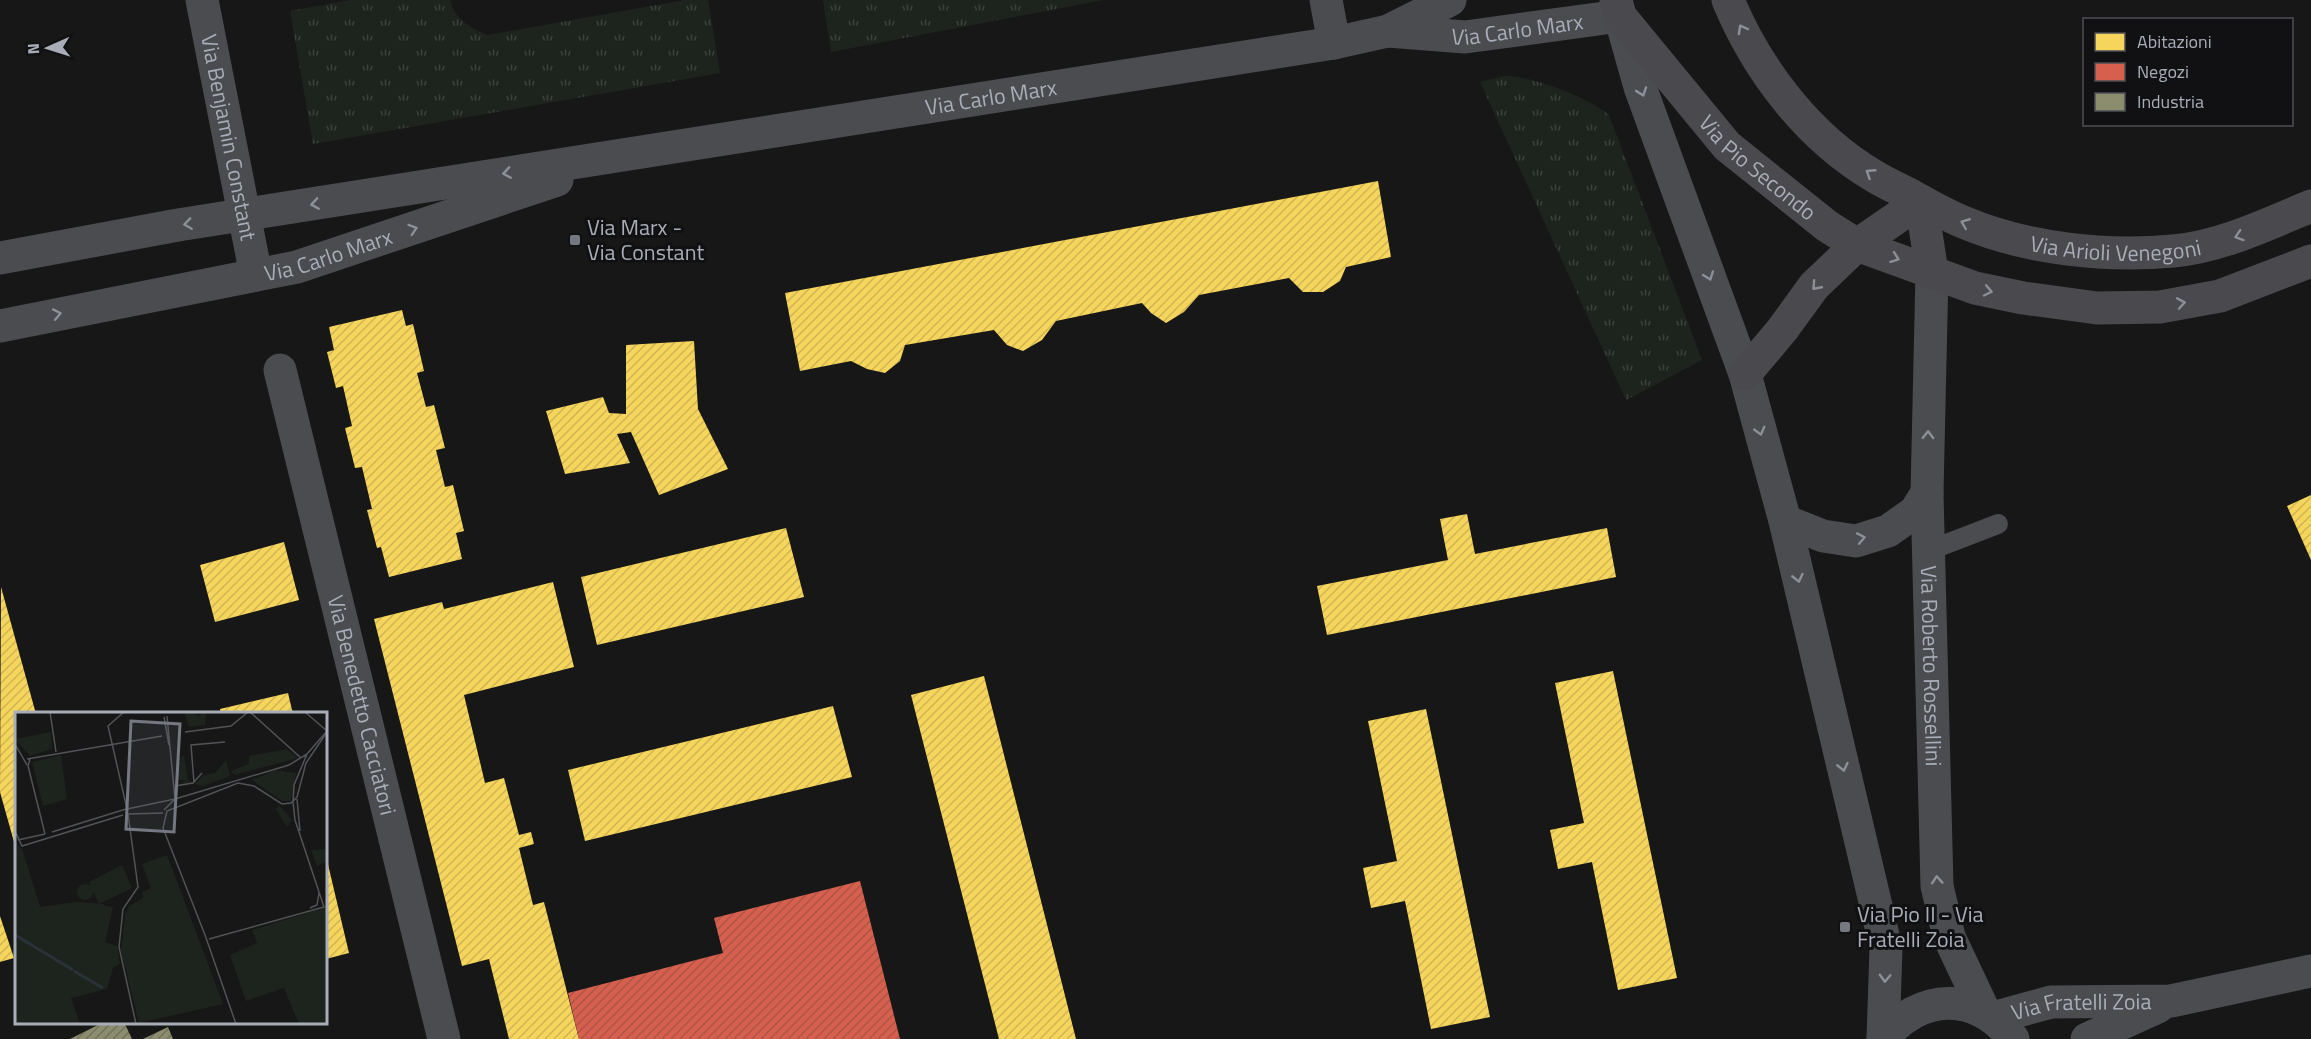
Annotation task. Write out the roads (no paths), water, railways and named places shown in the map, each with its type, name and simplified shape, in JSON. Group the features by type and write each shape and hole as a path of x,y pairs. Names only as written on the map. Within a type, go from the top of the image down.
{"main road":[{"path":"1728,0 1764,68 1794,108 1830,144 1872,175 1921,201"},
{"name":"Via Pio Secondo","path":"1626,5 1727,146 1827,226 1857,245 1932,272"},
{"path":"1745,374 1782,330 1814,286 1857,245 1921,201"},
{"path":"1921,201 1932,272 1975,288 2023,298 2097,308 2160,307 2220,296 2311,261"},
{"name":"Via Arioli Venegoni","path":"1921,201 1961,221 2020,240 2068,248 2124,253 2175,251 2240,236 2311,206"}],"street":[{"name":"Via Benjamin Constant","path":"202,0 256,274"},
{"path":"1326,0 1334,43"},
{"name":"Via Carlo Marx","path":"0,258 178,225 1334,43 1388,31 1449,0"},
{"name":"Via Carlo Marx","path":"1388,31 1465,37 1626,5"},
{"path":"1626,5 1640,87 1745,374 1785,521 1886,948 1883,1039"},
{"name":"Via Carlo Marx","path":"0,326 297,267 648,150"},
{"name":"Via Roberto Rossellini","path":"1932,272 1927,494 1937,886 1949,937 1997,1023"},
{"name":"Via Benedetto Cacciatori","path":"280,370 444,1039"},
{"path":"1785,521 1823,536 1856,541 1888,531 1915,512 1927,494"},
{"name":"Via Fratelli Zoia","path":"1883,1039 1907,1014 1934,1004 1958,1004 1997,1023 2051,1002 2171,1001 2311,971"},
{"name":"Via Fratelli Zoia","path":"2087,1039 2171,1001"}],"lane":[{"path":"1928,551 1998,524"}],"place":[{"name":"Via Marx - Via Constant","path":"575,240"},
{"name":"Via Pio II - Via Fratelli Zoia","path":"1845,927"}]}
